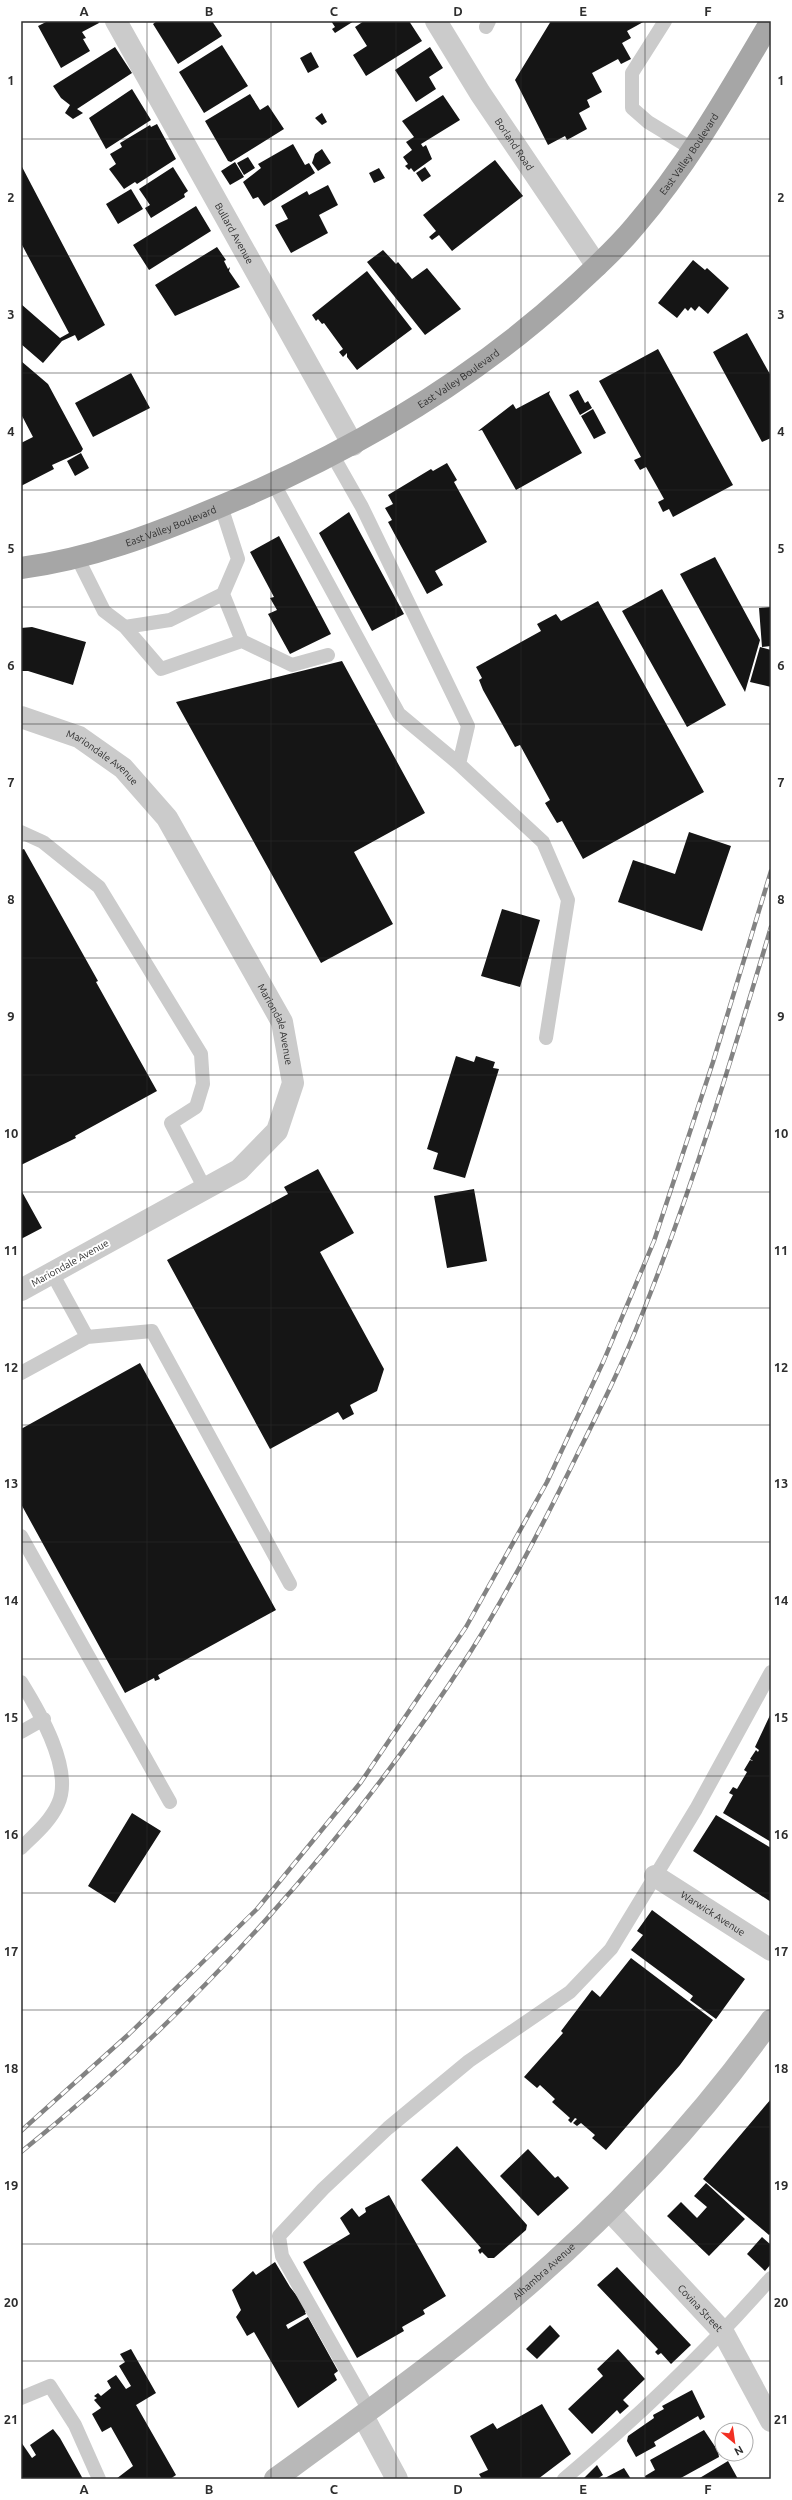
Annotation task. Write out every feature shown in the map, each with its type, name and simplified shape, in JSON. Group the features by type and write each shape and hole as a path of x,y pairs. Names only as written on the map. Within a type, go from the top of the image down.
{"main road":[{"name":"East Valley Boulevard","path":"21,568 77,557 169,528 274,484 353,445 414,410 462,377 513,339 597,266 634,228 694,150 769,22"},
{"name":"Alhambra Avenue","path":"275,2479 366,2413 520,2293 609,2210 742,2061 771,2020"}],"street":[{"name":"Bullard Avenue","path":"116,21 353,445"},
{"name":"Borland Road","path":"436,21 480,93 597,266"},
{"name":"Mariondale Avenue","path":"21,717 79,737 123,768 167,818 282,1022 293,1083 276,1131 239,1170 21,1290"},
{"name":"Warwick Avenue","path":"655,1876 771,1950"},
{"name":"Covina Street","path":"609,2210 723,2332 771,2421"},
{"path":"366,2413 397,2479"}],"lane":[{"path":"665,21 632,73 632,108 648,122 694,150"},
{"path":"332,456 362,507 468,726 459,764"},
{"path":"274,484 399,714 459,764 543,842 568,900 546,1038"},
{"path":"125,627 170,620 223,594 238,559 221,506"},
{"path":"77,557 104,611 125,627 161,669 242,641"},
{"path":"223,594 242,641 292,665 328,654"},
{"path":"21,832 43,842 99,887 202,1054 203,1084 196,1107 170,1123 205,1189"},
{"path":"52,1273 87,1337"},
{"path":"21,1374 87,1337 152,1331 290,1584"},
{"path":"21,1536 170,1802"},
{"path":"366,2413 282,2256 279,2236 323,2189 388,2128 469,2061 570,1992 611,1949 700,1802 771,1672"},
{"path":"21,1682 44,1719 63,1778 59,1803 48,1820 21,1848"},
{"path":"21,1732 44,1719"},
{"path":"564,2479 609,2441 723,2332 771,2278"},
{"path":"21,2398 50,2386 75,2425 98,2479"}],"building":[{"path":"48,21 98,21 99,23 82,32 86,38 83,39 90,51 61,68 38,26"},
{"path":"157,21 212,21 222,36 178,64 153,24"},
{"path":"331,21 354,21 335,33 332,29 335,27"},
{"path":"364,21 409,21 422,41 366,76 353,55 367,46 355,27"},
{"path":"551,21 645,21 627,31 631,38 622,43 631,59 621,64 618,59 592,73 602,92 587,100 590,107 579,113 587,129 567,140 565,136 548,145 515,80"},
{"path":"222,45 248,86 204,113 179,72"},
{"path":"115,47 132,73 77,109 83,113 73,119 65,113 70,105 61,98 53,86"},
{"path":"430,47 443,68 429,77 436,89 416,102 395,70"},
{"path":"311,52 319,67 308,73 300,58"},
{"path":"132,89 151,120 106,149 89,118"},
{"path":"250,94 260,110 268,105 284,129 231,162 228,161 205,121"},
{"path":"443,95 460,120 421,144 423,147 426,145 432,159 414,172 411,168 409,170 405,166 408,164 403,157 412,150 406,142 414,137 402,121"},
{"path":"322,113 327,122 322,125 315,118"},
{"path":"157,124 176,159 137,184 135,182 124,189 109,169 116,164 110,154 122,147 120,143 150,125 151,127"},
{"path":"293,144 305,165 309,163 315,173 264,206 258,197 253,199 243,182 261,168 258,164"},
{"path":"322,149 331,163 318,171 312,163 315,154"},
{"path":"248,157 255,168 244,175 237,163"},
{"path":"495,160 523,196 452,251 439,235 432,240 429,237 436,231 423,215"},
{"path":"235,162 244,177 230,185 221,171"},
{"path":"21,165 105,325 78,341 75,335 62,341 43,363 21,344 21,304 60,338 69,333 21,243"},
{"path":"173,167 188,191 184,194 185,197 151,218 145,208 150,205 139,189"},
{"path":"425,167 431,176 422,182 416,173"},
{"path":"379,168 385,178 374,183 369,173"},
{"path":"328,185 338,205 319,215 328,233 291,253 275,225 288,219 281,206 307,191 309,195"},
{"path":"131,189 143,209 118,224 106,204"},
{"path":"196,206 211,231 149,270 133,245"},
{"path":"217,247 226,260 224,261 228,269 230,267 229,271 240,287 175,316 155,285"},
{"path":"383,250 396,264 398,262 412,279 427,268 461,309 425,335 367,262"},
{"path":"693,260 705,270 707,268 729,288 708,314 699,306 695,311 691,307 688,311 685,308 677,318 658,303"},
{"path":"367,271 412,329 357,370 347,357 347,353 343,357 339,352 343,349 324,323 322,324 318,319 316,321 312,315"},
{"path":"747,333 771,376 771,438 762,442 713,352"},
{"path":"658,349 733,485 673,517 669,509 663,512 658,502 664,499 646,467 640,470 634,460 641,457 599,381"},
{"path":"21,361 48,384 83,449 81,452 52,465 54,469 21,486 21,443 33,437 21,414"},
{"path":"131,373 150,408 93,437 75,403"},
{"path":"578,390 585,403 588,401 592,408 580,415 569,395"},
{"path":"550,391 549,394 582,453 516,490 482,430 478,431 513,404 516,409"},
{"path":"593,409 606,433 594,439 581,416"},
{"path":"81,453 89,468 75,476 67,461"},
{"path":"447,463 457,480 454,482 487,542 435,571 443,585 427,594 388,522 392,520 385,508 393,504 388,495 431,469 433,471"},
{"path":"349,512 404,614 372,631 319,533"},
{"path":"279,536 331,634 290,654 268,614 277,610 270,598 274,597 250,552"},
{"path":"715,557 760,640 745,692 680,574"},
{"path":"662,589 726,705 687,727 622,611"},
{"path":"598,601 704,792 583,859 562,821 557,823 545,803 550,800 520,745 515,747 483,690 479,680 482,678 476,667 541,631 537,624 556,614 561,621"},
{"path":"771,607 771,646 762,647 759,608"},
{"path":"32,627 86,642 73,685 28,671 21,671 21,628"},
{"path":"760,647 771,650 771,687 750,682"},
{"path":"342,661 425,813 354,852 393,924 321,963 176,702"},
{"path":"689,832 731,846 702,931 618,902 633,860 675,874"},
{"path":"24,849 98,981 96,982 157,1091 75,1136 76,1138 21,1165 21,850"},
{"path":"502,909 540,920 520,987 481,976"},
{"path":"456,1056 474,1062 476,1056 495,1062 493,1068 499,1069 465,1178 433,1169 438,1153 427,1149"},
{"path":"318,1169 354,1233 320,1252 384,1369 377,1391 350,1405 354,1414 343,1420 338,1412 270,1449 167,1260 288,1194 284,1187"},
{"path":"474,1189 487,1261 447,1268 434,1196"},
{"path":"21,1190 42,1228 21,1239"},
{"path":"140,1363 276,1610 158,1675 160,1679 155,1681 154,1678 125,1693 21,1504 21,1429"},
{"path":"771,1713 771,1842 723,1813 733,1795 729,1793 733,1787 737,1789 747,1772 744,1770 750,1760 753,1761 750,1759 756,1750 758,1752 759,1750 755,1747"},
{"path":"132,1813 161,1831 115,1903 88,1886"},
{"path":"716,1815 771,1848 771,1902 693,1851"},
{"path":"652,1910 745,1979 716,2019 690,2000 693,1996 631,1950 643,1935 637,1931"},
{"path":"631,1958 713,2020 680,2065 606,2150 592,2138 595,2135 581,2123 577,2126 573,2123 577,2119 575,2118 571,2123 568,2120 570,2118 552,2102 555,2099 540,2085 537,2088 524,2077 563,2033 561,2031 592,1990 600,1997"},
{"path":"771,2099 771,2233 769,2235 703,2179"},
{"path":"457,2146 527,2225 526,2230 494,2258 488,2258 482,2252 480,2254 478,2250 481,2248 421,2180"},
{"path":"528,2149 555,2178 558,2176 569,2188 538,2216 500,2176"},
{"path":"706,2183 745,2219 709,2256 667,2216 681,2202 697,2218 707,2207 694,2196"},
{"path":"389,2195 446,2296 423,2310 425,2314 402,2327 404,2331 357,2358 303,2262 350,2234 340,2218 352,2208 359,2217 366,2212 365,2208"},
{"path":"762,2237 771,2245 771,2264 765,2271 747,2254"},
{"path":"275,2262 290,2287 308,2310 305,2312 306,2314 286,2325 288,2329 308,2317 338,2371 334,2374 337,2380 298,2408 254,2332 247,2336 236,2317 241,2310 232,2290 253,2271 256,2275"},
{"path":"617,2267 691,2345 671,2364 661,2353 658,2355 655,2352 658,2349 597,2285"},
{"path":"550,2325 560,2336 537,2359 526,2349"},
{"path":"131,2349 156,2393 136,2405 176,2475 170,2479 116,2479 133,2466 111,2427 102,2432 92,2414 101,2408 94,2400 97,2398 94,2396 98,2393 101,2396 111,2388 107,2381 116,2375 126,2389 131,2386 119,2366 125,2362 120,2354"},
{"path":"618,2349 645,2379 623,2400 629,2406 620,2414 617,2410 592,2434 568,2409 603,2376 597,2369"},
{"path":"692,2390 705,2417 700,2420 698,2416 654,2442 656,2446 636,2457 627,2441 628,2436 654,2418 653,2415 664,2409 662,2406"},
{"path":"542,2404 571,2454 538,2479 482,2479 479,2474 488,2470 470,2436 493,2423 497,2429"},
{"path":"53,2429 60,2438 83,2479 21,2479 21,2442 32,2458 36,2455 30,2445"},
{"path":"704,2430 714,2445 714,2460 679,2479 646,2479 645,2476 655,2470 650,2460"},
{"path":"729,2462 738,2479 698,2479"},
{"path":"597,2465 603,2475 597,2479 583,2479"},
{"path":"624,2468 631,2479 603,2479"}],"railway":[{"path":"21,2131 129,2034 257,1909 361,1782 466,1627 547,1482 604,1360 654,1241 713,1062 771,871"},
{"path":"21,2152 85,2098 148,2041 208,1982 266,1920 321,1856 374,1789 424,1721 471,1651 514,1578 541,1527 604,1401 634,1334 660,1269 694,1172 771,927"}]}
